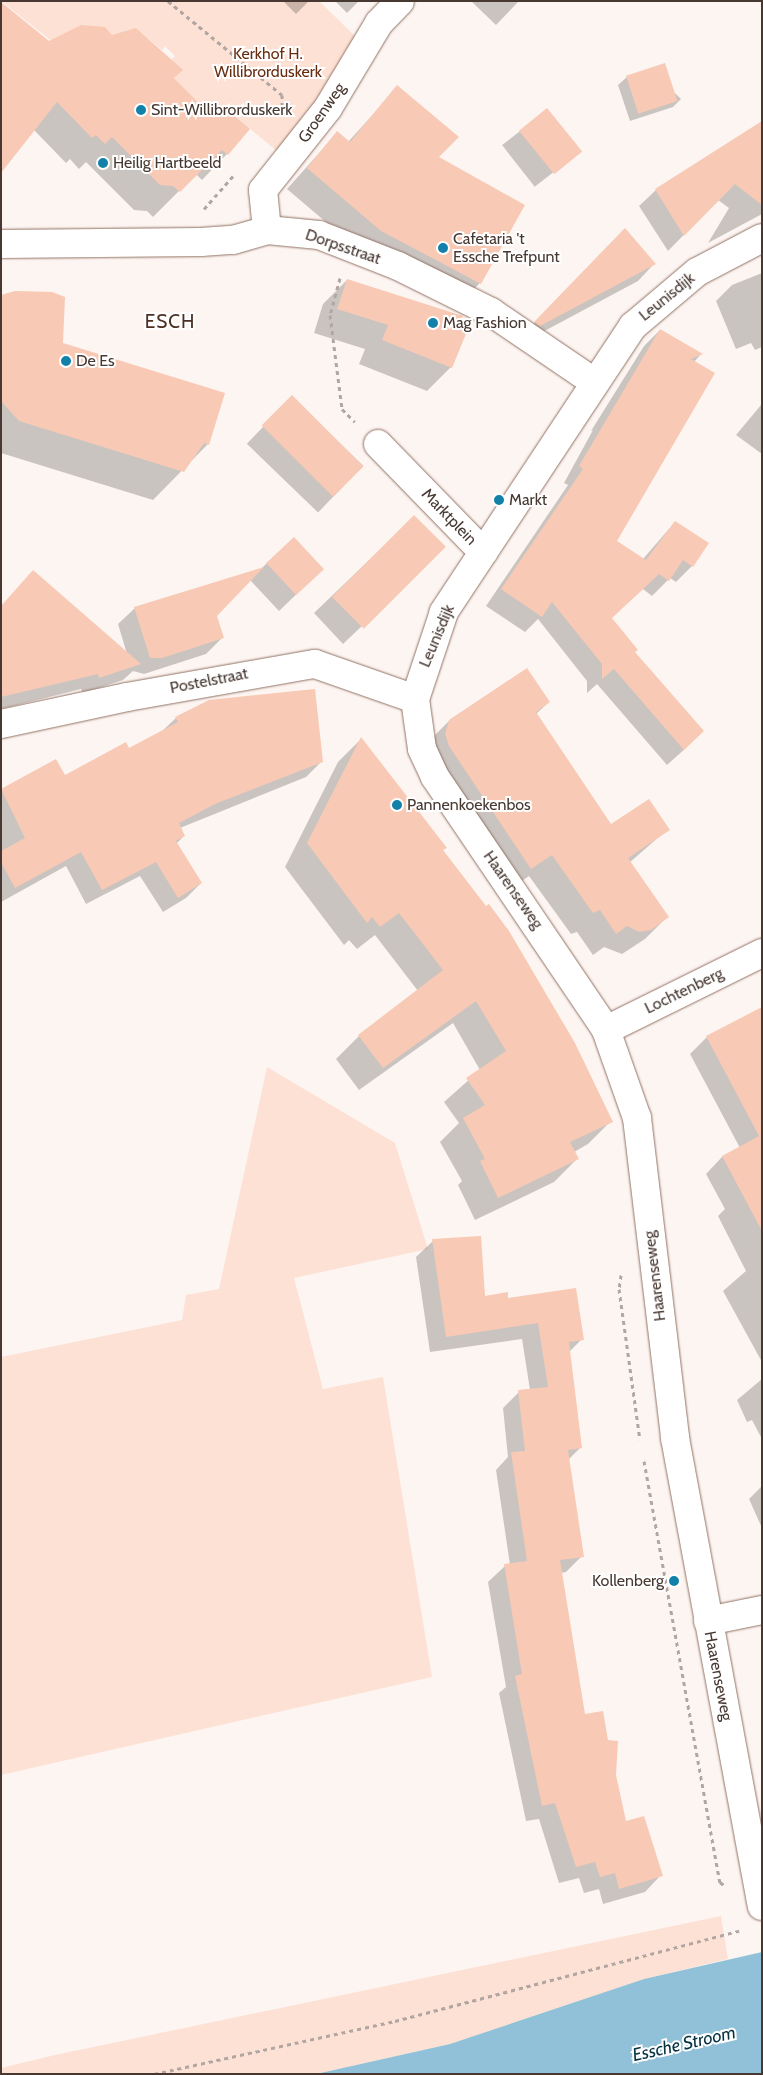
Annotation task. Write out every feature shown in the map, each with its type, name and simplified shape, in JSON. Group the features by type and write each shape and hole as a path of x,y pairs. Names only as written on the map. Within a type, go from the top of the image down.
{"street":[{"name":"Groenweg","path":"267,230 262,190 328,108 379,23 400,1"},
{"name":"Dorpsstraat","path":"1,244 201,242 233,240 267,230 319,235 398,266 490,312 594,382"},
{"name":"Leunisdijk","path":"594,382 632,326 651,308 697,272 762,238"},
{"name":"Marktplein","path":"378,444 483,552 594,382"},
{"name":"Leunisdijk","path":"415,699 444,612 483,552"},
{"name":"Postelstraat","path":"1,724 136,695 315,664 415,699"},
{"name":"Haarenseweg","path":"415,699 422,749 435,777 606,1030 637,1118 675,1438 762,1906"},
{"name":"Lochtenberg","path":"606,1030 762,953"},
{"path":"708,1621 762,1610"}],"path":[{"path":"168,1 282,95 283,110 278,117"},
{"path":"201,242 202,212 239,169"},
{"path":"348,246 330,315 342,409 378,444"},
{"path":"154,2074 395,2021 745,1928"}],"green space":[{"name":"Kerkhof H. Willibrorduskerk","path":"1,1 319,1 356,37 321,95 278,152 224,107 214,118 174,78 171,60 175,56 165,46 162,50 137,29 125,31 118,41 106,29 103,32 53,42"},
{"path":"267,1067 395,1143 428,1249 294,1278 323,1389 383,1377 432,1677 1,1775 1,1357 182,1320 186,1295 219,1289"},
{"path":"721,1916 728,1959 644,1979 450,2044 316,2074 1,2074 1,2068 55,2055"}],"water":[{"name":"Essche Stroom","path":"762,1952 762,2074 316,2074 450,2044 644,1979"}],"building":[{"name":"Sint-Willibrorduskerk","path":"1,2 49,41 81,25 105,27 112,35 136,28 183,70 174,78 214,118 224,107 250,129 228,155 222,150 180,192 173,186 160,185 112,137 105,144 96,135 92,138 57,102 1,173"},
{"path":"665,63 677,101 638,114 626,76"},
{"path":"397,85 459,137 439,157 525,205 481,284 381,231 307,168 337,131 350,142"},
{"path":"547,108 582,152 554,174 519,131"},
{"path":"762,121 762,205 735,184 684,236 655,189"},
{"path":"625,228 656,264 540,326 534,322"},
{"path":"347,279 463,316 461,320 470,324 452,368 382,340 388,325 337,309"},
{"path":"15,291 52,292 65,297 63,343 225,393 209,445 204,443 184,472 19,421 1,401 1,295"},
{"path":"660,329 703,354 691,359 715,373 617,541 646,560 675,521 709,543 693,567 683,560 669,581 659,574 612,618 638,650 635,652 704,731 684,750 614,669 602,679 602,664 552,602 542,617 501,589 583,469 579,466"},
{"path":"292,395 363,466 333,497 262,425"},
{"path":"414,515 446,547 364,629 332,597"},
{"path":"294,537 324,569 296,595 266,563"},
{"path":"264,567 217,616 224,638 162,658 150,658 134,607"},
{"path":"33,570 141,664 99,678 98,674 1,697 1,606"},
{"path":"527,668 550,702 536,712 611,824 649,799 670,830 628,858 669,917 651,930 639,932 627,926 616,934 600,910 593,913 552,855 531,869 449,746 445,734 449,720"},
{"path":"315,689 323,762 215,804 179,823 185,836 176,841 202,883 178,898 156,862 102,890 81,852 15,888 1,862 1,851 25,838 1,789 56,759 65,775 126,742 129,748 178,722 175,717 209,700"},
{"path":"361,737 447,848 443,850 486,906 489,904 509,931 575,1043 613,1122 570,1142 579,1159 498,1198 480,1161 485,1159 463,1118 485,1105 466,1078 506,1051 476,1001 383,1068 358,1035 443,970 399,913 380,927 372,917 367,923 307,843"},
{"path":"762,1007 762,1231 722,1156 759,1136 706,1036"},
{"path":"481,1236 485,1296 508,1292 508,1298 576,1288 584,1340 569,1342 582,1448 568,1450 584,1557 560,1560 585,1714 603,1711 608,1740 618,1741 616,1775 626,1821 644,1816 663,1876 619,1889 615,1873 600,1877 595,1862 576,1867 555,1803 542,1806 515,1676 522,1674 504,1564 527,1561 511,1452 525,1451 518,1390 548,1387 538,1323 446,1337 432,1239"}],"place":[{"name":"Sint-Willibrorduskerk","path":"141,110"},
{"name":"Heilig Hartbeeld","path":"103,163"},
{"name":"Cafetaria 't Essche Trefpunt","path":"443,248"},
{"name":"Mag Fashion","path":"433,323"},
{"name":"De Es","path":"66,361"},
{"name":"Markt","path":"499,500"},
{"name":"Pannenkoekenbos","path":"397,805"},
{"name":"Kollenberg","path":"674,1581"}],"district":[{"name":"ESCH","path":"170,322"}]}
